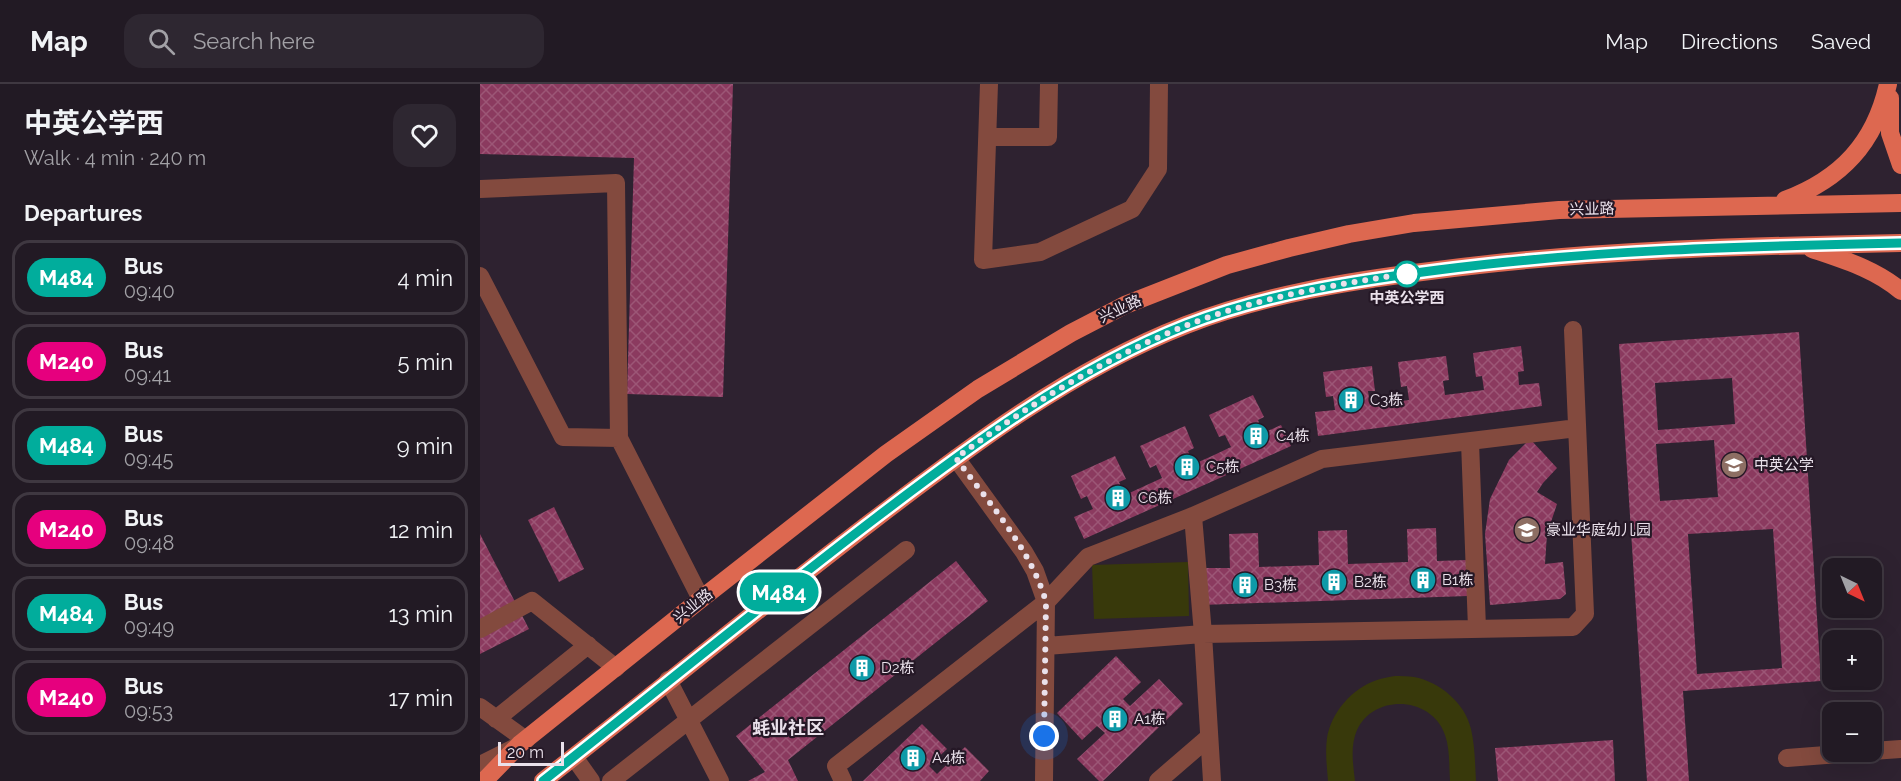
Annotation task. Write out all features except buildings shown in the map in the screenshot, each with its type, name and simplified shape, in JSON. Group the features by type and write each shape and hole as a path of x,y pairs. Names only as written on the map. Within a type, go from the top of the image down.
{"main road":[{"path":"1889,84 1890,133 1901,165"},
{"path":"1763,205 1784,201 1803,193 1839,171 1867,139 1877,120 1889,84"},
{"name":"兴业路","path":"484,781 523,742 701,598 851,481 978,389 1071,333 1116,310 1216,269 1349,234 1414,223 1559,210 1901,203"},
{"path":"545,780 769,600 914,488 996,429 1119,355 1186,325 1259,302 1381,278 1490,263 1686,249 1901,243"},
{"path":"1802,245 1869,270 1901,291"}],"street":[{"path":"989,84 983,260 1040,252 1132,209 1158,169 1159,84"},
{"path":"988,137 1048,137 1049,84"},
{"path":"480,189 616,183 619,438 701,598"},
{"path":"480,276 563,437 619,438"},
{"path":"1046,646 1203,634 1573,627 1585,614 1573,330"},
{"path":"843,781 836,766 1046,602 1088,558 1192,516 1322,459 1577,428"},
{"path":"1470,442 1477,628"},
{"path":"956,458 1024,552 1035,571 1046,602 1044,781"},
{"path":"1192,516 1203,634 1212,781"},
{"path":"611,781 906,550"},
{"path":"480,629 532,601 616,668"},
{"path":"496,718 588,645"},
{"path":"668,680 720,781"},
{"path":"480,707 523,742 480,765"},
{"path":"1158,781 1209,737"},
{"path":"1882,750 1901,749"},
{"path":"1787,758 1822,755"},
{"path":"574,757 591,781"}],"shaded area":[{"path":"1188,562 1189,616 1094,619 1092,565"},
{"path":"1395,676 1424,680 1442,689 1457,702 1471,729 1476,781 1450,781 1448,746 1438,722 1428,713 1403,704 1389,705 1376,710 1365,718 1357,730 1353,749 1355,781 1328,781 1327,738 1338,711 1359,689 1377,680"}],"bus line":[{"name":"M484","path":"543,781 769,600 914,488 996,429 1119,355 1186,325 1259,302 1329,287 1402,274 1490,263 1686,249 1901,243"}],"place":[{"name":"中英公学西","path":"1407,274"},
{"name":"C3栋","path":"1351,400"},
{"name":"C4栋","path":"1256,436"},
{"name":"中英公学","path":"1734,465"},
{"name":"C5栋","path":"1187,467"},
{"name":"C6栋","path":"1118,498"},
{"name":"豪业华庭幼儿园","path":"1527,530"},
{"name":"B1栋","path":"1423,580"},
{"name":"B2栋","path":"1334,582"},
{"name":"B3栋","path":"1245,585"},
{"name":"D2栋","path":"862,668"},
{"name":"A1栋","path":"1115,719"},
{"name":"A4栋","path":"913,758"}],"district":[{"name":"蚝业社区","path":"788,727"}],"route":[{"path":"1044,736 1046,602 1042,587 1024,552 956,458 996,429 1083,375 1119,355 1186,325 1259,302 1407,274"}]}
